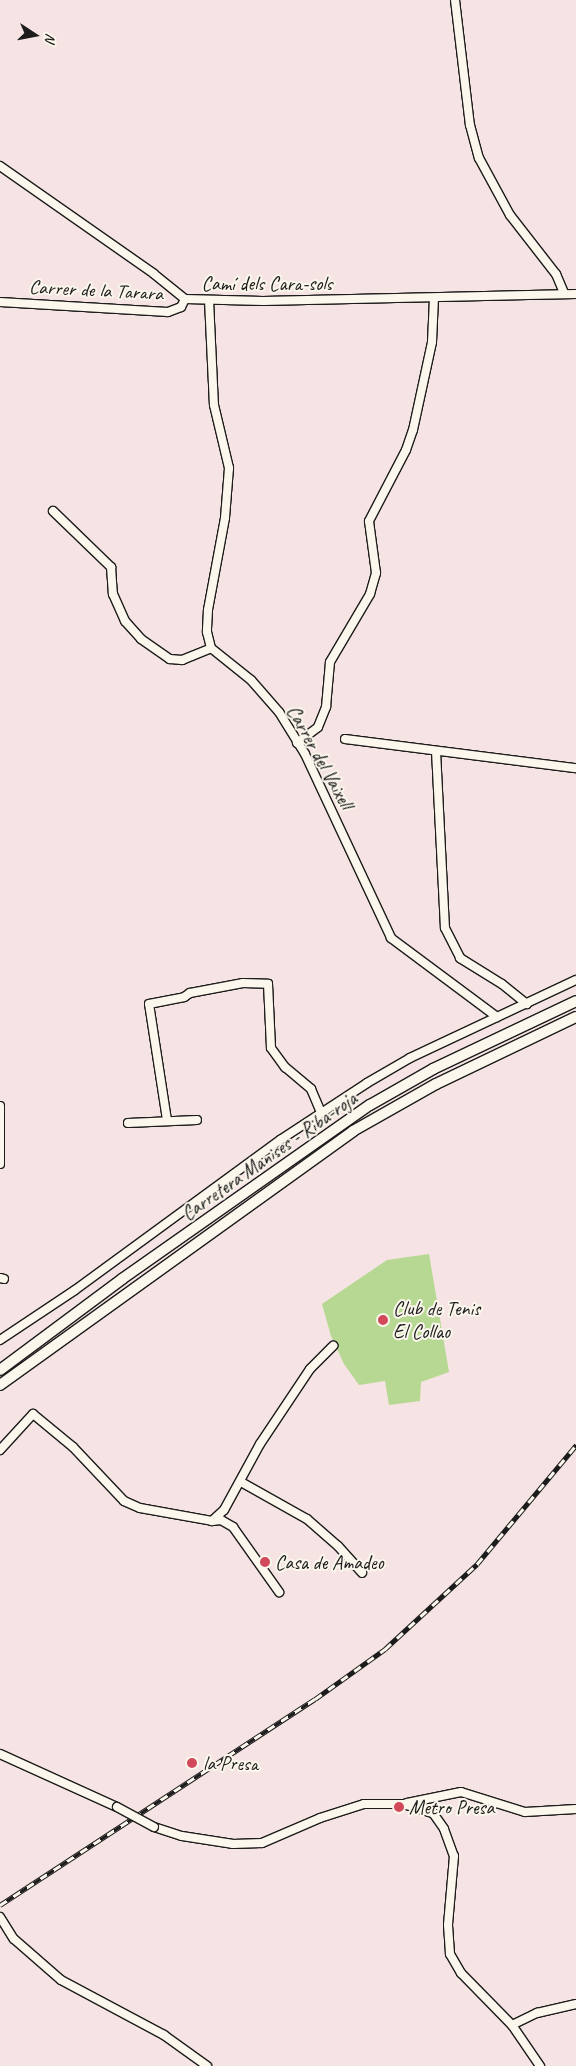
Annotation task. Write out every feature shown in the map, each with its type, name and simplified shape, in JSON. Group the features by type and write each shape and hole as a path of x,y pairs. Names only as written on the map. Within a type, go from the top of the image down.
{"main road":[{"name":"Carretera Manises - Riba-roja","path":"0,1370 370,1105 433,1070 576,1001"},
{"name":"Carretera Manises - Riba-roja","path":"0,1385 353,1131 436,1084 576,1017"}],"street":[{"path":"455,0 470,125 479,158 510,215 556,274 564,293"},
{"name":"Camí dels Cara-sols","path":"0,166 154,274 185,299 434,298 576,294"},
{"path":"297,743 318,728 326,707 330,662 370,594 376,573 369,521 406,450 413,430 432,342 434,298"},
{"name":"Carrer de la Tarara","path":"0,302 168,312 181,307 185,299"},
{"path":"53,511 111,568 117,603 125,621 141,639 170,659 182,660 211,648 207,632 208,610 224,527 229,468 214,404 209,300"},
{"name":"Carrer del Vaixell","path":"211,648 251,680 279,712 297,743 352,852 391,938 434,974 497,1017"},
{"path":"345,739 576,768"},
{"path":"436,751 445,928 460,958 502,984 527,1004"},
{"path":"0,1340 75,1290 321,1113 410,1058 576,980"},
{"path":"167,1120 149,1004 184,997 190,993 243,984 268,984 271,1048 285,1067 311,1089 321,1113"},
{"path":"0,1106 0,1163"},
{"path":"128,1123 197,1120"},
{"path":"212,1521 224,1510 241,1482 260,1444 310,1368 333,1346"},
{"path":"0,1450 33,1414 73,1447 124,1501 140,1508 212,1521 221,1520 232,1527 279,1592"},
{"path":"241,1482 307,1519 338,1546 362,1573"},
{"path":"0,1754 117,1807 154,1827 201,1840 233,1844 262,1843 320,1818 364,1804 402,1804 461,1792 525,1812 576,1809"},
{"path":"402,1804 432,1813 444,1828 454,1856 448,1925 450,1954 461,1973 512,2025 540,2066"},
{"path":"1,1919 14,1939 61,1980 164,2035 207,2066"},
{"path":"512,2025 537,2013 576,2004"}],"green space":[{"name":"Club de Tenis El Collao","path":"429,1254 449,1372 421,1382 420,1401 389,1405 385,1381 359,1385 344,1364 331,1336 322,1304 387,1260"}],"railway":[{"path":"0,1905 315,1699 385,1649 477,1564 576,1445"}],"place":[{"name":"Club de Tenis El Collao","path":"383,1320"},
{"name":"Casa de Amadeo","path":"265,1562"},
{"name":"la Presa","path":"192,1763"},
{"name":"Metro Presa","path":"399,1807"}]}
